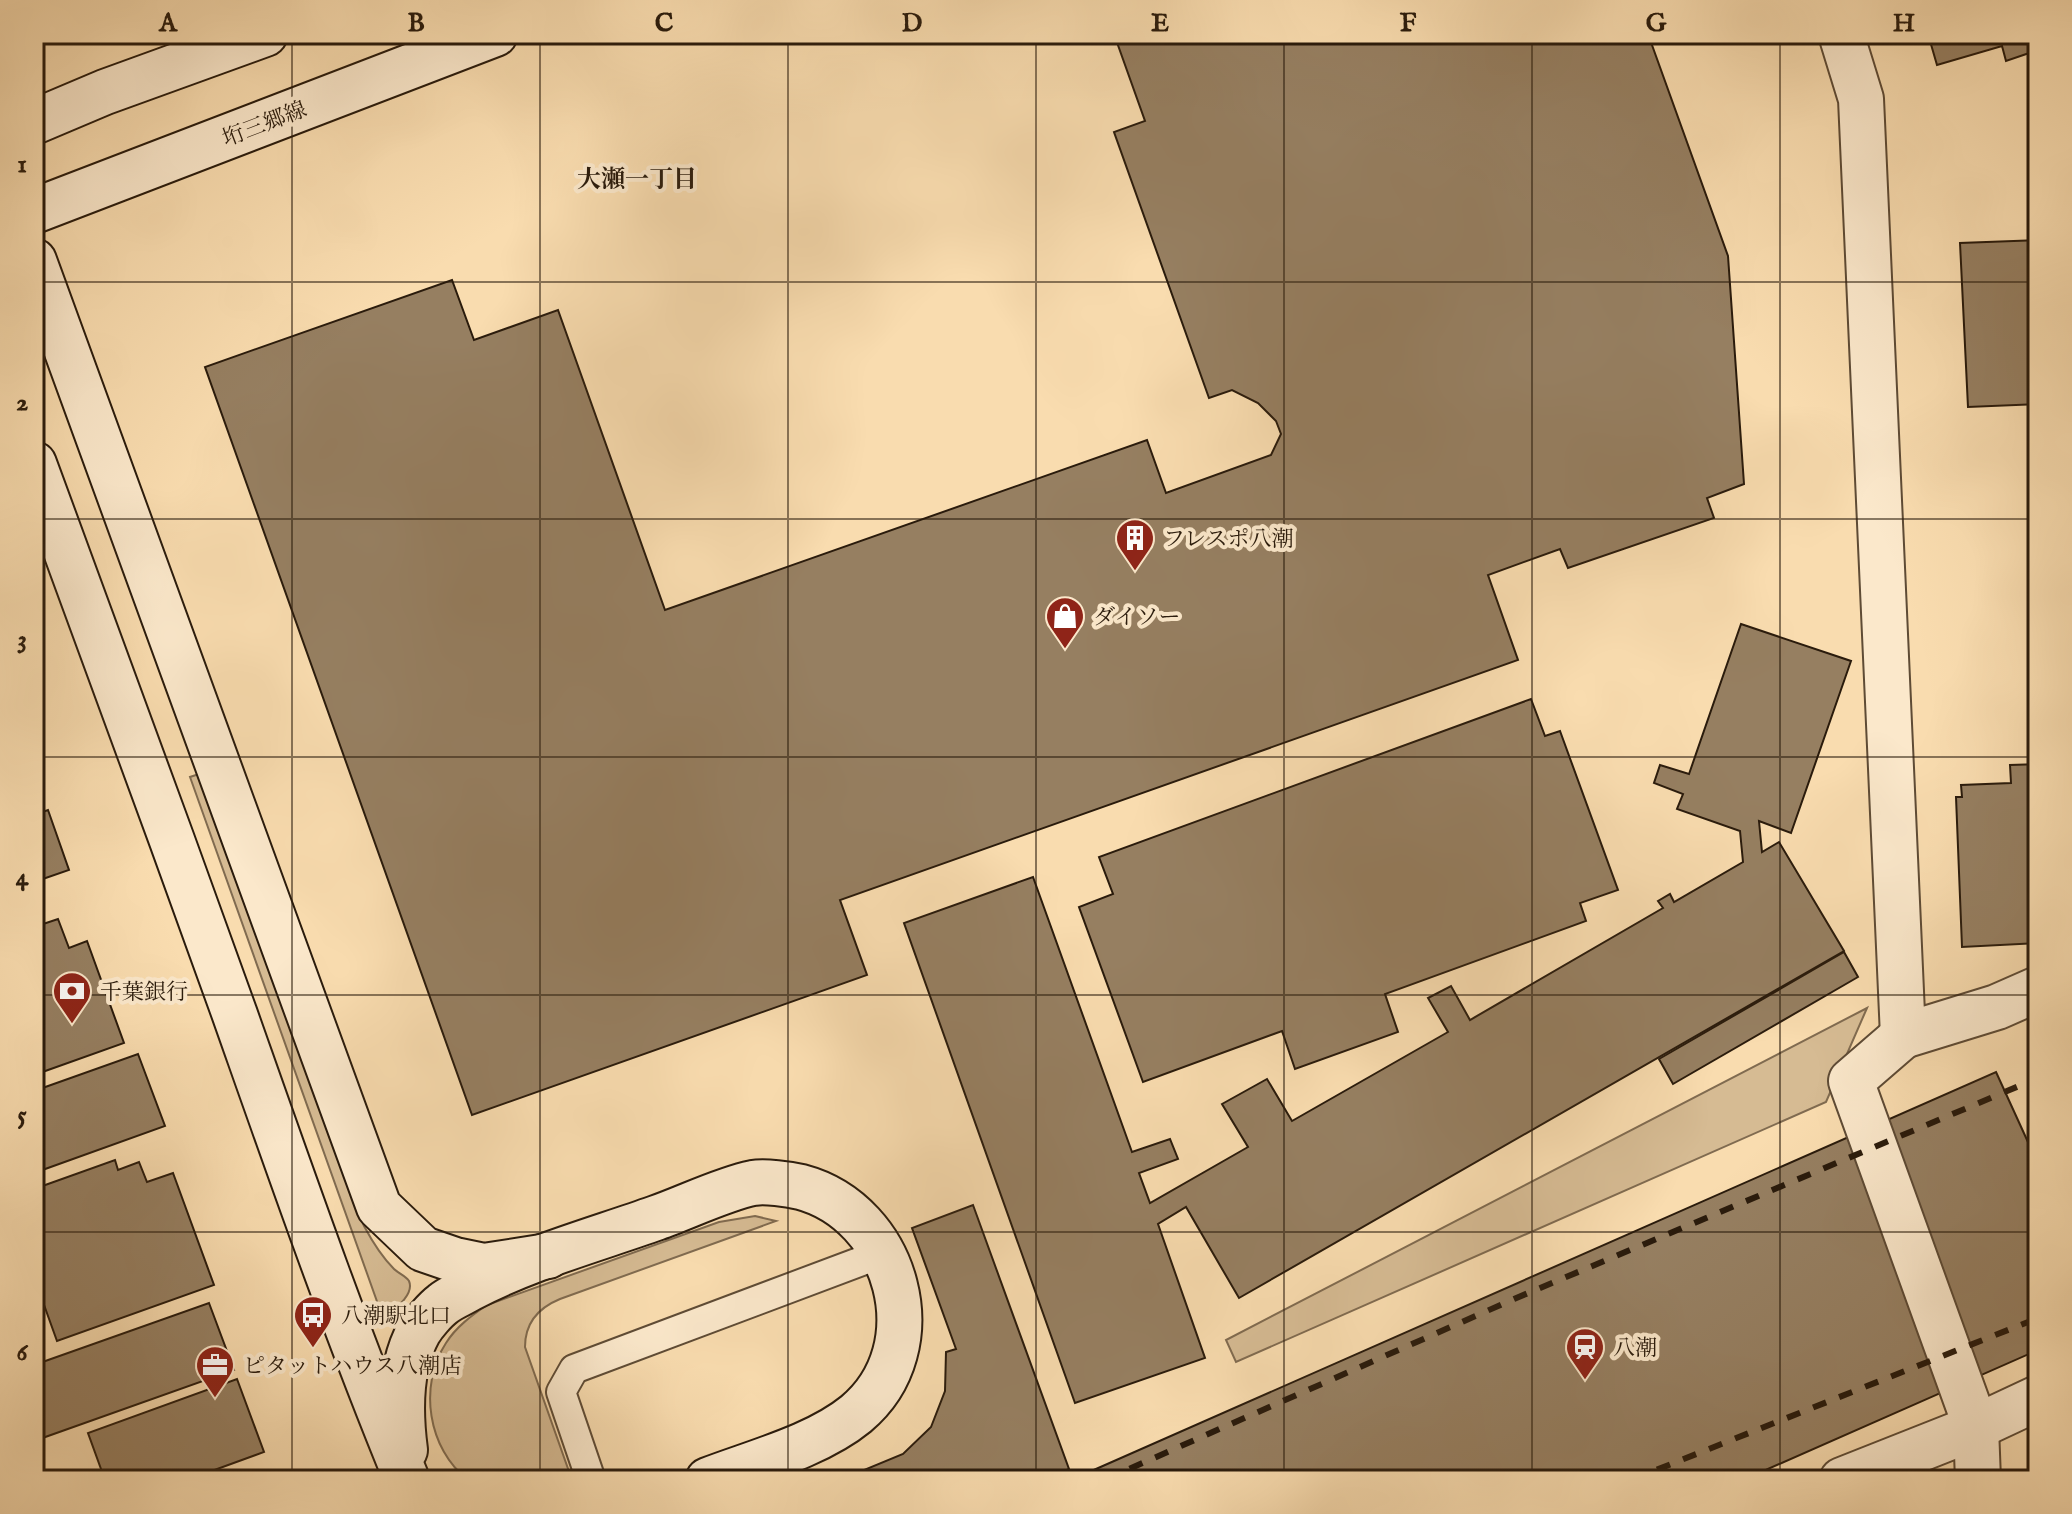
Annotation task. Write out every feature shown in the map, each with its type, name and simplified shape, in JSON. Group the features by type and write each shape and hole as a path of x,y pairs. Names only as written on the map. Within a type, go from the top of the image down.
{"street":[{"path":"34,122 105,92 265,34"},
{"name":"垳三郷線","path":"34,211 495,34"},
{"path":"1841,34 1861,99 1903,1036"},
{"path":"34,261 379,1207 423,1249 455,1260 484,1266 548,1256"},
{"path":"34,464 298,1193 380,1414 408,1480"},
{"path":"1978,1480 1976,1427 1851,1081 1903,1036 1997,1007 2038,989"},
{"path":"408,1480 403,1404 407,1364 419,1331 443,1304 498,1274 754,1183 800,1187 835,1202 850,1213 869,1232 883,1253 896,1288 899,1329 894,1354 882,1382 858,1412 829,1433 708,1480"},
{"path":"1842,1480 1976,1427 2038,1398"}],"lane":[{"path":"591,1480 561,1392 574,1369 883,1253"}],"shaded area":[{"path":"199,774 364,1226 385,1259 409,1281 407,1295 389,1311 379,1307 190,777"},
{"path":"1867,1008 1826,1102 1236,1362 1226,1340"},
{"path":"755,1216 776,1221 560,1299 534,1317 527,1331 525,1347 572,1480 468,1480 454,1467 436,1434 430,1397 437,1360 450,1337 464,1322 487,1305 719,1222"}],"building":[{"name":"フレスポ八潮","path":"1114,34 1648,34 1728,256 1744,484 1707,498 1714,518 1568,568 1560,549 1488,575 1518,660 840,900 867,975 472,1115 205,367 452,280 474,340 558,310 665,610 1147,440 1166,493 1271,455 1281,434 1276,421 1258,403 1232,390 1209,398 1114,132 1145,121"},
{"path":"1928,34 2038,35 2031,37 2035,51 2006,61 2002,46 1937,65"},
{"path":"2038,240 2038,404 1968,407 1960,243"},
{"path":"1741,624 1851,661 1791,833 1759,821 1762,852 1779,842 1844,951 1239,1298 1186,1207 1158,1224 1205,1358 1075,1403 904,923 1033,877 1132,1152 1170,1139 1178,1159 1139,1173 1150,1203 1248,1147 1222,1104 1267,1079 1292,1121 1448,1032 1428,998 1451,986 1470,1020 1663,908 1658,901 1670,894 1674,902 1743,862 1740,831 1677,809 1683,794 1654,783 1660,765 1689,774"},
{"path":"1531,699 1545,736 1560,731 1618,890 1580,903 1586,921 1385,994 1398,1032 1295,1069 1282,1031 1143,1082 1079,907 1113,894 1099,857"},
{"path":"2038,764 2038,943 1962,947 1956,797 1962,797 1961,785 2011,783 2010,765"},
{"path":"48,810 69,870 34,882 34,815"},
{"path":"58,919 69,948 87,941 124,1043 34,1075 34,927"},
{"path":"1844,952 1858,977 1673,1084 1659,1059"},
{"path":"138,1054 165,1126 34,1173 34,1091"},
{"path":"1996,1072 2038,1164 2038,1350 1743,1480 1071,1480"},
{"path":"115,1160 118,1170 139,1162 147,1182 173,1173 214,1285 57,1341 34,1277 34,1189"},
{"path":"973,1205 1069,1469 1044,1480 847,1480 866,1476 864,1470 903,1454 931,1427 945,1391 946,1352 956,1349 912,1228"},
{"path":"209,1303 234,1370 34,1441 34,1365"},
{"path":"237,1379 264,1452 187,1480 105,1480 88,1433"}],"railway":[{"path":"1104,1480 1514,1299 2038,1078"},
{"path":"1631,1480 2038,1318"}],"place":[{"name":"フレスポ八潮","path":"1135,572"},
{"name":"ダイソー","path":"1065,650"},
{"name":"千葉銀行","path":"72,1025"},
{"name":"八潮駅北口","path":"313,1349"},
{"name":"八潮","path":"1585,1381"},
{"name":"ピタットハウス八潮店","path":"215,1399"}],"district":[{"name":"大瀬一丁目","path":"637,179"}]}
